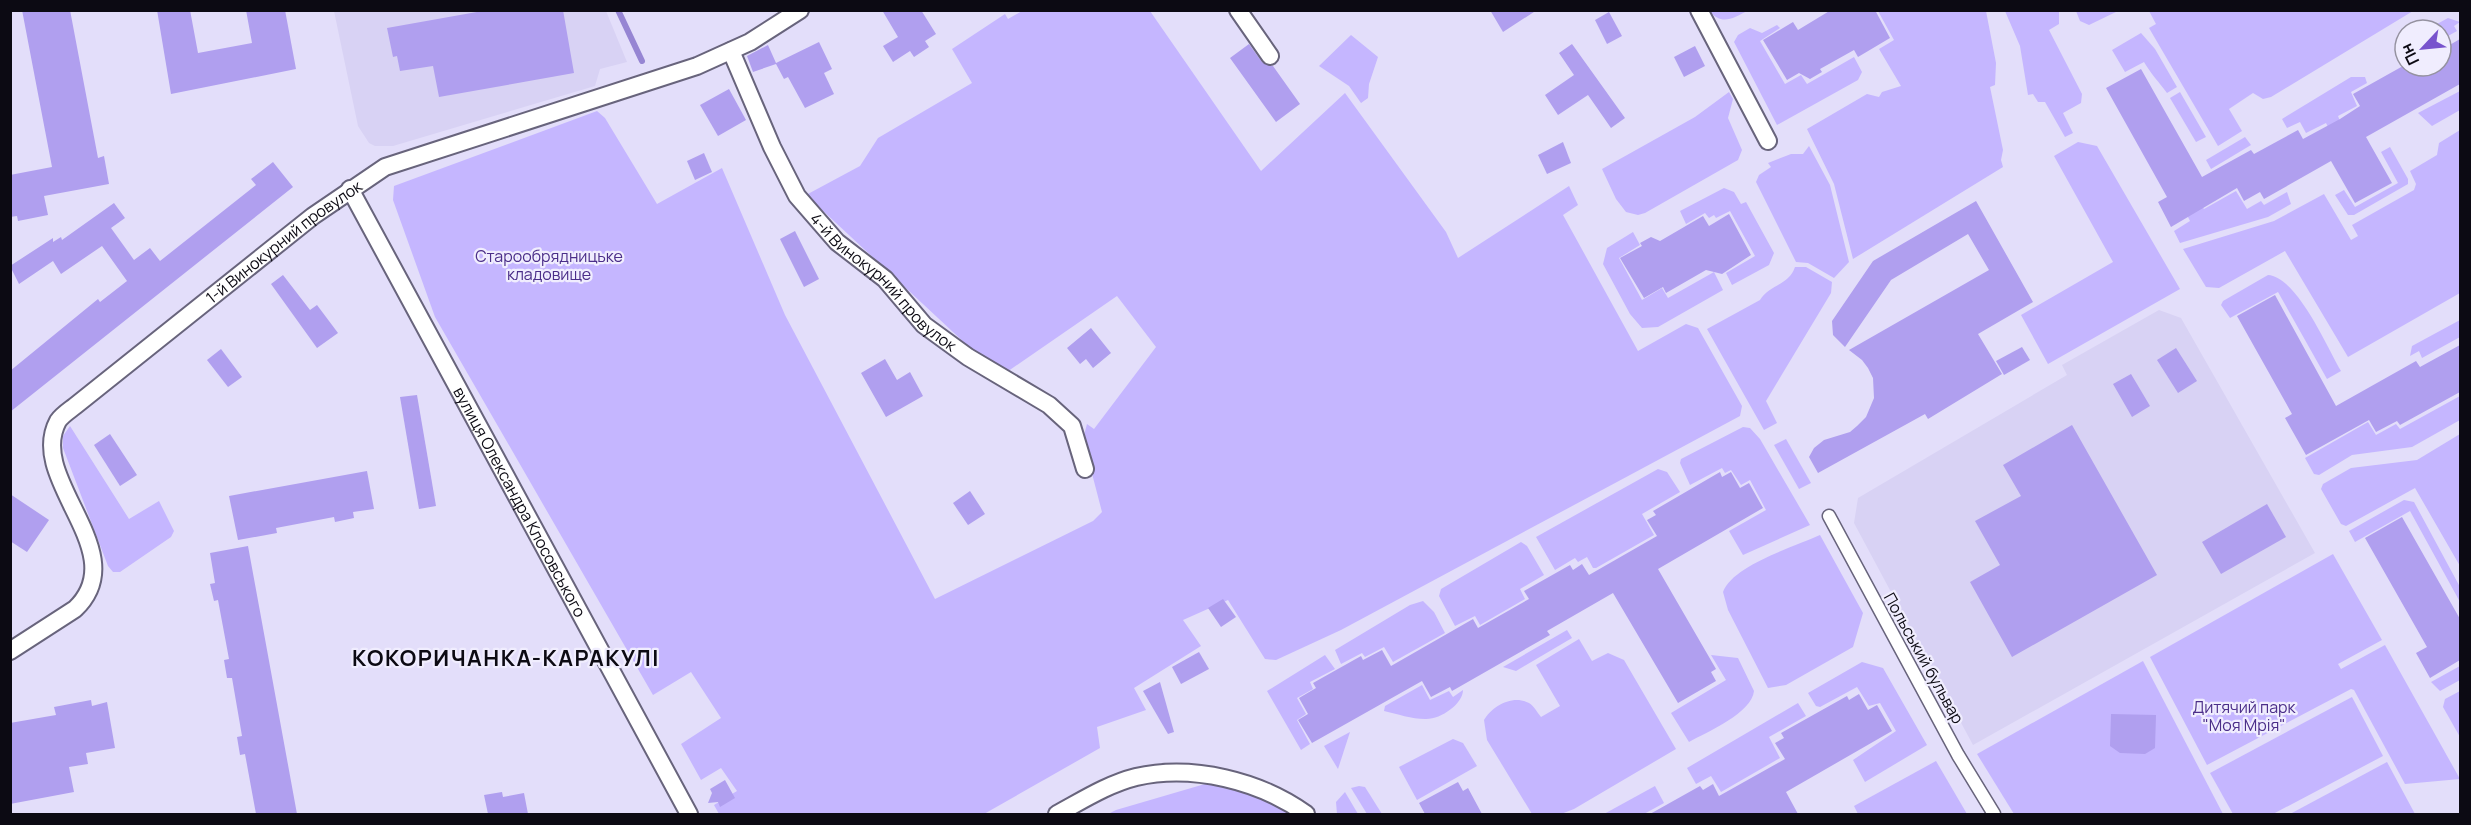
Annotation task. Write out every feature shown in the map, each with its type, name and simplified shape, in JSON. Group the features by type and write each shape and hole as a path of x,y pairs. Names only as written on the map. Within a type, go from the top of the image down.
{"street":[{"path":"1238,10 1270,56"},
{"path":"1699,10 1768,141"},
{"name":"1-й Винокурний провулок","path":"10,651 75,609 84,600 89,587 92,570 86,532 62,484 53,458 52,440 59,420 313,216 385,167 653,81 731,51 766,34 799,11"},
{"name":"4-й Винокурний провулок","path":"731,51 772,147 797,196 837,242 885,279 924,325 968,357 1057,412 1072,426 1084,469"},
{"name":"вулиця Олександра Клосовського","path":"350,189 689,814"},
{"name":"Польський бульвар","path":"1829,516 1953,747 1994,814"},
{"path":"1057,814 1094,794 1137,777 1198,774 1259,787 1289,802 1306,814"}],"shaded area":[{"path":"334,11 606,11 627,62 600,69 595,86 393,146 375,146 369,143 358,126"},
{"path":"2159,310 2181,318 2315,553 1973,745 1854,523 1858,498 2067,375 2062,365"}],"green space":[{"name":"Старообрядницьке кладовище","path":"1022,11 1150,11 1261,171 1345,93 1446,232 1458,258 1569,186 1578,205 1563,215 1638,351 1686,324 1698,328 1742,406 1740,416 1341,630 1276,660 1265,659 1228,600 1183,620 1201,646 1134,688 1146,710 1097,727 1100,748 984,814 719,814 714,805 737,791 721,768 701,780 681,744 721,718 691,672 653,695 435,317 393,200 394,186 597,111 605,118 657,204 722,168 785,315 935,599 1093,521 1102,512 1083,439 1087,424 1094,429 1156,347 1117,296 1004,374 968,346 806,195 860,166 878,138 972,83 952,49 1005,14 1008,19"},
{"path":"1710,11 1747,11 1732,18 1723,19 1714,16"},
{"path":"1878,11 1986,11 1996,63 1995,85 1990,87 2003,150 2001,160 2003,167 1853,259 1834,184 1807,129 1867,94 1879,97 1882,92 1901,86 1879,49 1894,40"},
{"path":"2005,11 2059,11 2059,24 2049,30 2082,94 2081,103 2063,113 2073,133 2065,137 2045,102 2038,102 2033,94 2028,95 2020,46"},
{"path":"2076,11 2118,11 2089,25 2080,21"},
{"path":"2149,11 2413,11 2401,18 2393,18 2393,23 2271,97 2263,99 2253,93 2229,109 2242,131 2218,146 2149,28 2156,24"},
{"path":"2453,20 2460,22 2454,26 2457,31 2453,33"},
{"path":"1777,25 1780,28 1760,41 1785,84 1801,75 1807,84 1854,57 1862,72 1858,80 1777,125 1734,42 1738,35 1750,28 1762,33"},
{"path":"2141,33 2155,49 2177,87 2167,93 2144,62 2125,72 2112,50"},
{"path":"1351,35 1378,57 1369,84 1368,98 1361,103 1349,86 1319,66"},
{"path":"2351,77 2365,77 2367,83 2351,92 2357,106 2338,116 2340,121 2328,127 2326,123 2306,133 2300,122 2287,128 2282,119"},
{"path":"2460,91 2460,110 2432,126 2418,113"},
{"path":"1729,92 1733,99 1728,118 1742,150 1738,160 1645,213 1638,215 1626,212 1616,199 1602,169 1695,117"},
{"path":"2180,92 2206,137 2196,142 2170,98"},
{"path":"2460,130 2460,293 2348,357 2285,251 2219,288 2206,287 2183,249 2274,221 2324,194 2351,240 2358,236 2352,225 2414,190 2416,184 2410,171 2437,155 2439,143"},
{"path":"2245,137 2251,145 2211,169 2206,160"},
{"path":"2078,142 2097,146 2180,289 2048,364 2021,315 2113,262 2054,156"},
{"path":"1809,146 1830,185 1849,262 1834,278 1808,263 1796,262 1756,182 1759,175 1771,167 1768,163 1791,154 1803,154"},
{"path":"2390,147 2408,179 2408,184 2354,215 2348,215 2335,195 2344,190 2355,207 2398,183 2381,152"},
{"path":"1724,188 1734,192 1741,204 1746,202 1774,253 1769,265 1732,285 1726,273 1755,256 1730,211 1716,218 1714,215 1709,218 1705,213 1686,224 1680,211"},
{"path":"2236,191 2247,209 2261,201 2264,205 2287,192 2291,204 2268,217 2180,243 2174,231 2190,221 2186,213 2201,205 2204,209"},
{"path":"1633,232 1640,245 1619,258 1642,300 1662,288 1668,298 1714,272 1723,290 1658,327 1642,328 1630,314 1603,264 1607,248"},
{"path":"1795,267 1806,267 1832,282 1831,293 1766,401 1777,423 1764,430 1707,329 1760,300 1768,291 1788,278"},
{"path":"2268,275 2290,287 2300,300 2341,371 2327,379 2278,292 2230,318 2221,305 2223,301"},
{"path":"2460,320 2460,337 2422,358 2419,351 2410,356 2412,346"},
{"path":"2460,396 2460,420 2412,447 2352,455 2319,475 2314,474 2305,458 2368,422 2376,435 2396,424 2400,429"},
{"path":"70,426 129,519 159,501 174,531 171,537 120,572 113,572 108,566 63,448 63,436"},
{"path":"1743,427 1750,428 1760,439 1810,525 1743,555 1729,531 1766,510 1750,480 1741,485 1731,470 1725,473 1722,468 1690,485 1680,463 1681,459"},
{"path":"2460,434 2460,566 2415,488 2346,526 2341,524 2321,489 2323,484 2351,468 2417,460"},
{"path":"1786,439 1811,483 1799,489 1774,445"},
{"path":"1658,469 1667,472 1680,492 1642,514 1654,535 1596,568 1593,568 1587,557 1578,562 1575,558 1555,570 1536,537"},
{"path":"2404,500 2414,502 2460,587 2460,602 2410,511 2355,542 2349,531"},
{"path":"1820,535 1863,613 1853,647 1786,685 1768,688 1728,610 1723,592 1729,582 1751,565"},
{"path":"1521,542 1527,546 1544,575 1520,589 1525,599 1480,625 1475,616 1455,626 1439,596 1441,589"},
{"name":"Дитячий парк \"Моя Мрія\"","path":"2333,554 2382,640 2338,664 2341,669 2385,645 2460,779 2405,784 2354,690 2351,689 2207,765 2150,657"},
{"path":"1423,601 1434,612 1445,633 1393,662 1384,647 1365,657 1362,653 1341,664 1335,650 1410,605"},
{"path":"1567,630 1572,638 1516,671 1503,667"},
{"path":"1579,639 1592,661 1608,653 1624,660 1676,749 1574,809 1561,814 1532,814 1487,740 1484,720 1492,710 1510,701 1529,703 1541,717 1560,706 1536,665"},
{"path":"1325,655 1335,669 1310,682 1313,689 1297,698 1306,714 1297,720 1310,744 1301,750 1267,691"},
{"path":"1711,655 1738,658 1754,691 1746,707 1717,727 1689,742 1671,713 1726,680"},
{"path":"2143,661 2223,814 2014,814 1977,754"},
{"path":"1862,662 1883,668 1927,745 1865,782 1853,760 1896,731 1880,703 1869,706 1857,687 1820,707 1816,706 1808,693"},
{"path":"2460,666 2460,680 2440,691 2431,682"},
{"path":"1422,685 1430,700 1449,691 1453,697 1463,690 1455,706 1431,719 1384,711 1385,706"},
{"path":"2460,691 2460,737 2443,707 2445,699"},
{"path":"2352,697 2383,756 2273,814 2233,814 2210,773"},
{"path":"1798,703 1806,716 1769,737 1780,758 1721,792 1711,776 1696,784 1687,768"},
{"path":"1350,732 1338,769 1324,746"},
{"path":"1453,739 1463,743 1477,766 1417,800 1399,767"},
{"path":"1936,761 1967,814 1858,814 1854,806"},
{"path":"2387,762 2415,814 2290,814"},
{"path":"1222,779 1306,814 1108,814 1116,810"},
{"path":"1655,786 1664,803 1644,814 1604,814"},
{"path":"1365,787 1382,814 1367,814 1351,788"},
{"path":"1345,792 1358,814 1337,814 1336,802"}],"building":[{"path":"22,10 70,10 98,158 104,156 109,184 44,196 48,215 18,221 17,216 10,217 10,175 52,167"},
{"path":"157,10 190,10 198,53 252,43 246,10 285,10 296,69 171,94"},
{"path":"488,10 563,10 574,73 439,97 433,66 400,71 397,56 393,57 387,28"},
{"path":"882,10 921,10 936,34 925,41 929,47 914,57 910,51 893,62 883,46 898,37"},
{"path":"1490,10 1537,10 1503,32"},
{"path":"1831,10 1875,10 1890,38 1858,57 1854,50 1820,69 1822,72 1810,79 1799,73 1787,80 1763,40 1793,22 1798,30"},
{"path":"1609,12 1622,36 1607,44 1595,20"},
{"path":"2460,39 2460,84 2366,137 2392,183 2355,203 2331,161 2264,199 2260,192 2244,201 2237,188 2171,227 2158,202 2167,197 2106,88 2141,69 2202,177 2251,150 2254,154 2298,130 2303,139 2340,119 2360,106 2353,94 2393,72 2393,78 2453,78 2453,43"},
{"path":"819,42 832,69 824,73 834,94 805,108 788,77 784,79 776,64 753,72 747,56 768,45 776,63"},
{"path":"1249,44 1262,62 1273,66 1300,104 1276,122 1230,58"},
{"path":"1572,44 1625,118 1611,128 1588,95 1558,115 1545,95 1574,75 1559,53"},
{"path":"1695,46 1705,66 1684,77 1674,57"},
{"path":"729,89 746,120 718,136 700,105"},
{"path":"1563,142 1571,163 1547,174 1538,155"},
{"path":"704,153 712,172 695,180 687,161"},
{"path":"273,162 293,187 10,412 10,371 98,299 100,302 127,281 102,246 61,274 53,261 19,284 10,266 53,238 53,242 61,237 62,240 114,203 125,218 111,228 134,260 150,248 160,261 256,185 251,179"},
{"path":"1976,201 2033,302 1978,334 2002,374 1928,419 1925,414 1818,473 1809,457 1814,448 1824,440 1850,432 1866,417 1874,398 1873,378 1868,368 1849,350 1989,270 1968,234 1891,280 1845,347 1833,335 1832,321 1873,261"},
{"path":"1729,214 1751,255 1722,274 1706,270 1666,293 1663,287 1644,298 1620,258 1642,246 1640,243 1651,237 1660,241 1703,216 1709,226"},
{"path":"795,231 819,279 804,287 780,239"},
{"path":"283,275 310,310 317,305 338,333 317,348 271,284"},
{"path":"2275,295 2336,406 2416,361 2420,367 2460,345 2460,392 2400,425 2397,421 2376,432 2369,420 2306,455 2285,418 2292,414 2237,316"},
{"path":"1091,328 1111,353 1093,368 1086,359 1080,364 1067,348"},
{"path":"2022,347 2030,360 2004,375 1996,361"},
{"path":"2176,348 2197,381 2178,393 2157,360"},
{"path":"221,349 242,377 228,387 207,360"},
{"path":"885,359 897,380 910,372 923,396 886,417 861,373"},
{"path":"2131,374 2150,406 2132,417 2113,384"},
{"path":"417,395 436,506 419,509 400,397"},
{"path":"2072,425 2157,575 2012,657 1970,582 2000,565 1975,521 2021,496 2003,465"},
{"path":"110,434 137,475 120,486 94,445"},
{"path":"367,471 374,509 353,512 354,518 335,522 334,517 276,528 277,533 238,540 229,496"},
{"path":"1720,472 1722,477 1731,472 1740,488 1749,483 1763,508 1658,569 1716,669 1711,672 1716,681 1678,703 1613,593 1547,631 1550,635 1452,691 1450,687 1431,697 1422,681 1312,743 1298,720 1308,714 1299,698 1316,688 1313,683 1361,656 1363,660 1382,650 1391,666 1473,619 1478,628 1529,599 1524,591 1570,565 1573,570 1582,564 1589,575 1657,536 1647,520 1656,515 1653,511"},
{"path":"970,491 985,514 968,525 953,503"},
{"path":"10,494 49,520 27,552 10,541"},
{"path":"2267,504 2286,537 2221,574 2202,542"},
{"path":"2402,517 2460,619 2460,660 2430,678 2416,653 2427,647 2365,538"},
{"path":"248,546 297,814 256,814 245,754 240,755 237,737 242,736 232,678 227,678 224,660 229,659 218,600 214,601 210,584 215,583 210,553"},
{"path":"1223,599 1236,617 1221,627 1208,608"},
{"path":"1199,652 1209,669 1181,684 1172,667"},
{"path":"1160,682 1174,732 1168,734 1143,691"},
{"path":"1859,694 1868,710 1877,705 1892,731 1786,792 1798,814 1650,814 1700,786 1703,790 1713,784 1719,796 1785,759 1775,743 1784,738 1781,733 1847,696 1849,700"},
{"path":"91,700 92,706 107,702 115,748 86,753 88,764 69,767 74,792 10,804 10,723 56,715 54,707"},
{"path":"2111,714 2156,715 2155,748 2145,754 2120,753 2110,746"},
{"path":"725,780 735,798 720,807 718,802 708,803 712,793 710,789"},
{"path":"1458,782 1463,791 1468,788 1482,814 1425,814 1419,803"},
{"path":"502,792 503,797 524,793 528,814 488,814 484,795"}],"waterway":[{"path":"618,10 642,61"}],"district":[{"name":"КОКОРИЧАНКА-КАРАКУЛІ","path":"506,658"}]}
